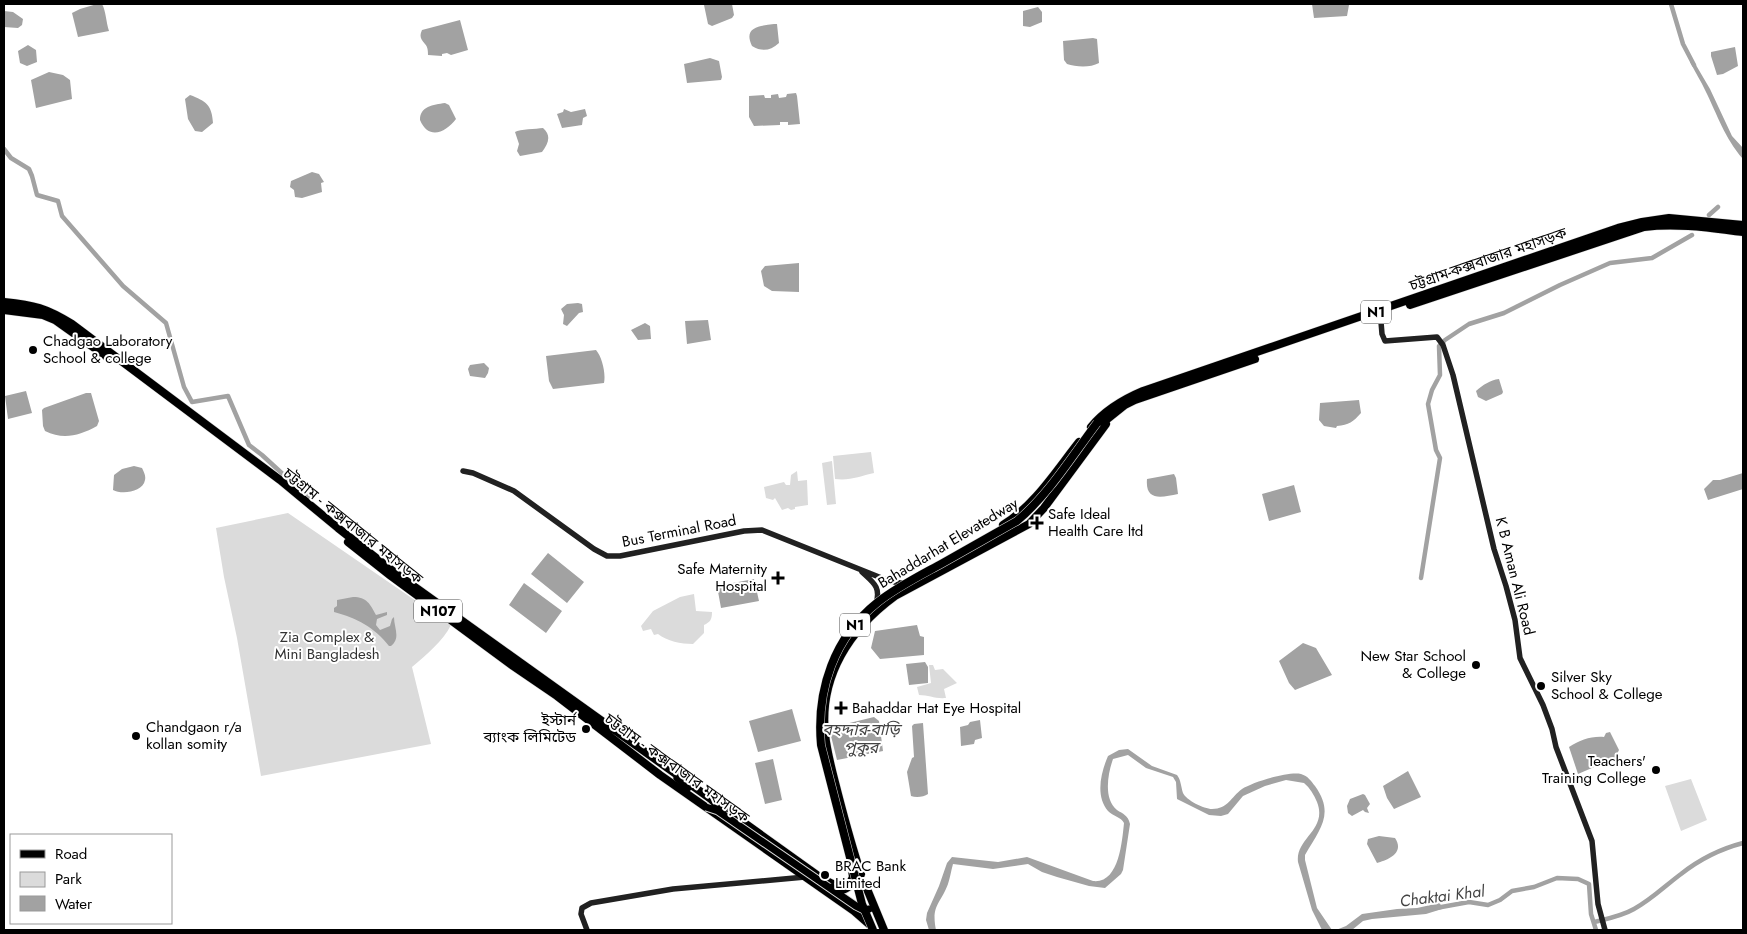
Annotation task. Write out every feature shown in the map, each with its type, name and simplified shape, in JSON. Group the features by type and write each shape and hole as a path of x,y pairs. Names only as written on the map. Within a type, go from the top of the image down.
{"highway":[{"name":"চট্টগ্রাম-কক্সবাজার মহাসড়ক","path":"1110,414 1124,400 1143,391 1607,236 1642,222 1669,218 1743,225"},
{"name":"চট্টগ্রাম-কক্সবাজার মহাসড়ক","path":"1607,236 1666,224 1743,232"},
{"name":"N107","path":"4,302 26,304 50,311 72,324 274,475 394,572 817,876 835,886 843,886 859,880"},
{"name":"চট্টগ্রাম - কক্সবাজার মহাসড়ক","path":"4,310 43,315 55,320 90,344 236,450 391,576 498,656 557,696 663,776 854,911 872,929"},
{"name":"Bahaddarhat Elevatedway","path":"872,929 825,763 820,735 820,714 824,686 839,647 858,621 881,599 902,585 1017,521 1042,496 1099,424 1110,414"},
{"name":"N1","path":"882,930 859,880 823,757 819,715 826,678 842,644 857,624 876,607 908,584 1016,517 1033,500 1096,422 1110,414"},
{"name":"N1","path":"872,929 833,775 824,726 829,686 844,648 876,609 895,596 1029,524 1044,508 1110,414"},
{"name":"Bahaddarhat Elevatedway","path":"866,909 882,930"}],"main road":[{"path":"663,776 688,788 667,768"},
{"path":"706,807 718,810 832,890 866,909"}],"street":[{"name":"K B Aman Ali Road","path":"1381,322 1385,341 1437,338 1442,342 1452,375 1494,549 1515,620 1520,658 1543,705 1552,729 1556,747 1592,841 1597,898 1604,928"},
{"name":"Bus Terminal Road","path":"463,471 473,473 514,491 594,549 607,556 620,556 744,530 759,530 783,537 888,581 908,584"},
{"name":"Bus Terminal Road","path":"857,567 877,588 876,607"},
{"path":"587,930 581,914 582,908 592,903 673,889 805,877"}],"green space":[{"path":"871,452 874,473 850,479 835,479 833,456"},
{"path":"832,461 836,504 827,505 822,463"},
{"path":"797,471 798,481 807,480 808,505 795,507 795,509 791,510 788,508 782,510 775,498 773,500 766,498 764,487 784,482 786,485 790,485 791,475"},
{"name":"Zia Complex & Mini Bangladesh","path":"288,513 451,625 439,642 412,667 431,744 261,776 216,528"},
{"path":"694,594 696,611 712,612 712,617 704,625 704,633 693,644 674,642 658,634 654,635 651,629 643,631 641,626 653,611 680,597"},
{"path":"929,665 933,665 935,670 943,669 957,683 944,689 946,698 919,695 917,687 931,683"},
{"path":"1691,779 1707,820 1681,831 1665,786"}],"water":[{"path":"102,4 109,31 78,37 72,13"},
{"path":"732,4 734,15 732,18 712,26 708,24 704,5"},
{"path":"1312,4 1355,4 1349,5 1347,16 1314,18"},
{"path":"1038,7 1042,12 1042,22 1030,27 1023,26 1023,11"},
{"path":"4,11 13,12 23,19 22,25 18,28 4,27"},
{"path":"460,20 468,50 451,55 447,53 442,54 442,56 428,55 427,47 421,38 422,30"},
{"path":"777,24 779,43 766,50 752,46 750,40 751,31 758,27"},
{"path":"1097,39 1099,63 1091,66 1067,64 1064,60 1063,41"},
{"path":"28,45 36,50 37,62 27,66 20,63 18,51"},
{"path":"1735,47 1738,66 1717,75 1711,52"},
{"path":"710,58 719,61 721,80 687,83 684,64"},
{"path":"1693,60 1710,89 1732,136 1743,148 1743,159 1726,134 1690,62"},
{"path":"49,72 63,75 70,80 72,99 36,108 31,80"},
{"path":"796,93 800,124 788,125 788,122 780,122 780,125 754,126 749,117 749,96 764,95 765,98 771,98 771,95 778,94 779,98 786,97 787,94"},
{"path":"190,95 200,99 210,108 213,123 202,132 195,131 188,119 185,99"},
{"path":"445,103 449,105 456,119 443,131 428,131 420,120 422,112 428,107"},
{"path":"564,109 571,112 585,109 587,116 583,118 582,125 562,128 557,114 563,112"},
{"path":"543,128 546,131 548,140 542,152 520,156 517,151 519,144 515,132"},
{"path":"312,172 319,174 324,182 321,183 322,192 302,198 295,197 294,190 290,187 291,181"},
{"path":"799,263 799,292 772,291 764,286 761,271 765,266"},
{"path":"567,304 582,304 583,312 579,313 567,326 563,324 564,315 561,309"},
{"path":"708,320 711,340 687,344 685,321"},
{"path":"645,323 650,326 651,339 638,340 631,330"},
{"path":"596,350 603,365 604,383 553,389 549,381 546,356"},
{"path":"484,363 489,368 485,378 470,376 468,369 470,365"},
{"path":"1499,379 1502,394 1486,401 1478,397 1476,391 1487,383"},
{"path":"26,391 32,413 8,419 5,396"},
{"path":"86,393 91,393 99,421 97,426 71,436 52,434 45,431 42,410 44,408"},
{"path":"1359,400 1361,413 1356,419 1345,425 1337,426 1336,428 1324,426 1319,420 1320,403"},
{"path":"134,466 142,468 144,472 145,480 143,484 136,490 127,492 113,490 114,475 122,469"},
{"path":"1743,473 1743,489 1708,500 1704,489 1713,480 1720,480"},
{"path":"1174,474 1178,494 1161,497 1152,495 1147,486 1147,479"},
{"path":"1294,485 1301,512 1269,521 1262,494"},
{"path":"548,553 584,582 567,603 531,574"},
{"path":"754,579 759,601 721,608 717,586"},
{"path":"524,583 562,611 546,633 509,605"},
{"path":"353,597 365,600 370,604 376,615 387,612 387,615 377,619 376,625 380,630 390,626 394,617 396,640 391,646 371,628 350,617 334,612 337,600"},
{"path":"917,625 920,636 924,637 924,655 880,659 871,648 875,631"},
{"path":"1303,643 1316,648 1332,675 1295,690 1289,683 1279,661"},
{"path":"925,662 928,667 928,683 909,685 906,664"},
{"path":"792,709 801,741 758,752 749,721"},
{"name":"বহদ্দার-বাড়ি পুকুর","path":"874,717 879,721 883,751 837,760 829,728"},
{"path":"980,720 982,738 975,740 974,744 961,746 960,727"},
{"path":"923,723 928,794 915,797 911,796 907,772 914,757 912,726"},
{"path":"1610,732 1619,750 1615,758 1578,774 1569,747 1586,739 1604,737 1606,733"},
{"path":"1128,749 1152,766 1177,775 1185,796 1196,804 1209,809 1222,807 1242,789 1262,780 1295,773 1307,777 1321,796 1325,813 1320,829 1305,855 1305,860 1317,908 1332,930 1322,930 1312,910 1298,862 1301,846 1315,827 1319,812 1315,797 1304,783 1286,780 1265,786 1243,796 1228,814 1221,816 1209,815 1177,799 1176,782 1173,777 1146,768 1128,755 1113,759 1108,786 1108,793 1113,805 1127,817 1130,824 1121,874 1105,888 1089,886 1057,877 1042,872 1028,864 993,869 953,864 948,884 935,910 936,930 929,930 926,920 927,913 947,863 952,857 998,862 1027,857 1093,881 1102,880 1109,876 1118,860 1124,823 1108,811 1104,805 1100,791 1101,776 1108,756 1119,750"},
{"path":"773,759 782,800 765,804 755,763"},
{"path":"1408,771 1421,797 1394,809 1387,798 1383,786"},
{"path":"1363,794 1370,804 1367,808 1369,813 1363,810 1352,816 1348,813 1347,806 1350,799"},
{"path":"1379,836 1395,838 1398,848 1397,852 1390,858 1377,863 1367,844 1368,839"},
{"path":"1440,903 1442,909 1426,914 1372,919 1363,921 1352,930 1336,930 1346,926 1362,914 1417,908"}],"waterway":[{"path":"1671,4 1683,44 1694,65"},
{"path":"4,149 11,158 29,169 37,195 58,201 62,216 123,286 166,323 184,387 192,402 228,396 249,445 310,499"},
{"path":"1709,215 1718,207"},
{"path":"1421,578 1440,458 1436,450 1428,404 1432,390 1440,375 1439,346 1469,324 1504,313 1610,263 1652,258 1692,235"},
{"name":"Chaktai Khal","path":"1594,922 1634,909 1695,864 1718,851 1743,843"},
{"name":"Chaktai Khal","path":"1436,908 1469,902 1488,905 1500,900 1512,891 1534,887 1557,878 1578,879 1589,884 1591,914 1596,930"}],"place":[{"name":"Chadgao Laboratory School & college","path":"33,350"},
{"name":"Safe Ideal Health Care ltd","path":"1037,523"},
{"name":"Safe Maternity Hospital","path":"778,578"},
{"name":"New Star School & College","path":"1476,665"},
{"name":"Silver Sky School & College","path":"1541,686"},
{"name":"Bahaddar Hat Eye Hospital","path":"841,708"},
{"name":"ইস্টার্ন ব্যাংক লিমিটেড","path":"586,729"},
{"name":"Chandgaon r/a kollan somity","path":"136,736"},
{"name":"Teachers' Training College","path":"1656,770"},
{"name":"BRAC Bank Limited","path":"825,875"}]}
